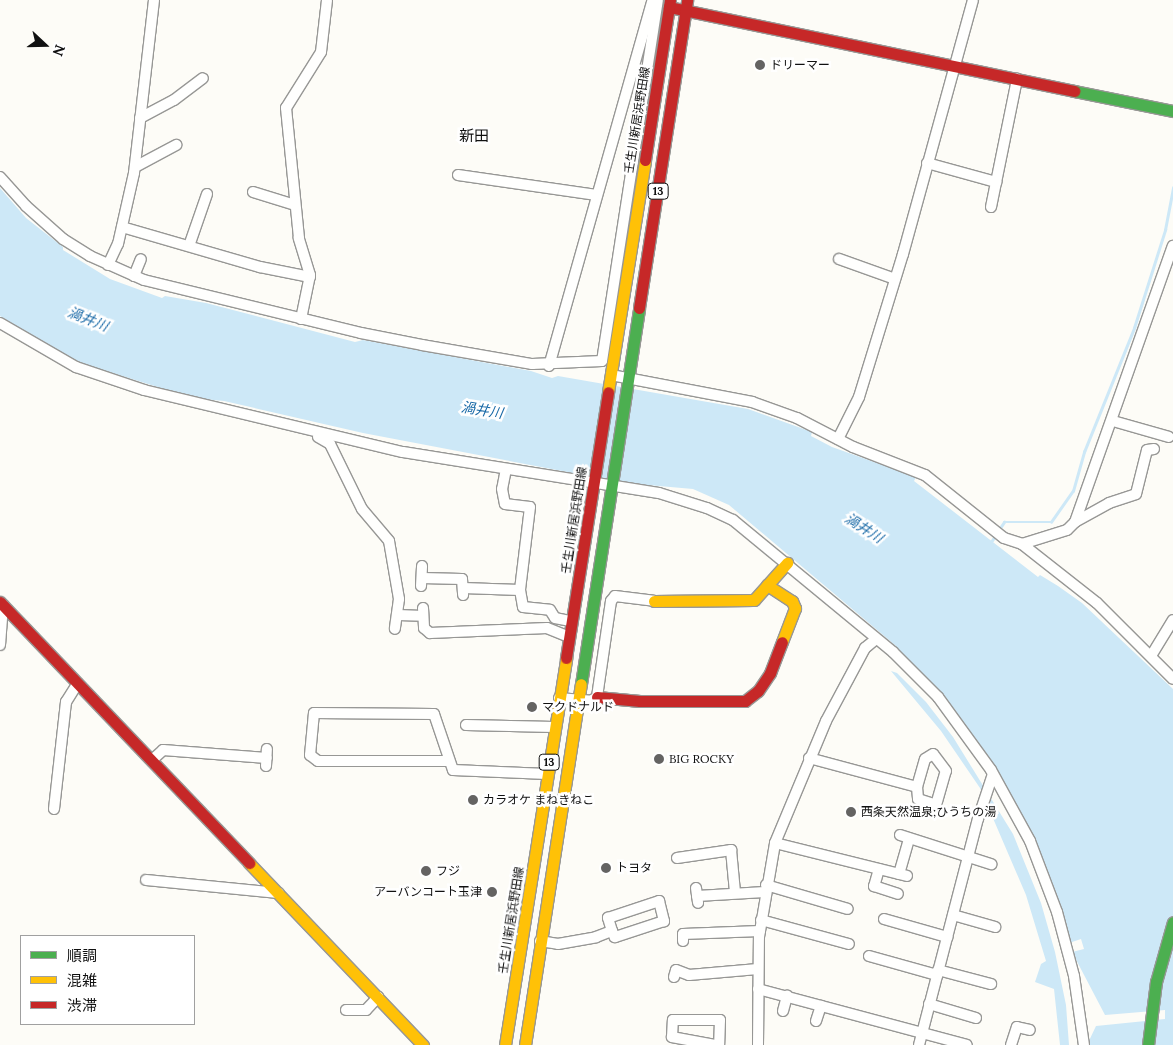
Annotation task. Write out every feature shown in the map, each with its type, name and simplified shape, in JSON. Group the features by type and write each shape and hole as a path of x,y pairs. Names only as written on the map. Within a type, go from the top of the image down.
{"main road":[{"path":"670,4 686,5 955,66 1173,111"},
{"name":"壬生川新居浜野田線","path":"505,1045 568,637 670,4"},
{"name":"13","path":"525,1045 686,5"},
{"path":"654,601 754,600 787,563"},
{"path":"597,697 737,703 752,697 770,673 795,608 792,601 767,585"},
{"path":"2,603 423,1045"},
{"path":"1148,1045 1156,982 1173,922"}],"street":[{"path":"108,265 122,227 135,167 154,0"},
{"path":"301,319 310,277 299,238 286,108 321,52 327,0"},
{"path":"549,366 652,0"},
{"path":"0,177 26,206 63,239 108,265 134,276 301,319 413,344 549,366 575,360 602,361 658,0"},
{"path":"838,438 859,397 895,279 973,0"},
{"path":"140,118 174,100 203,78"},
{"path":"991,207 1017,79"},
{"path":"135,167 176,144"},
{"path":"927,164 996,182"},
{"path":"458,175 597,195"},
{"path":"253,192 295,205"},
{"path":"189,246 207,194"},
{"path":"122,227 310,277"},
{"path":"1075,522 1113,421 1173,246"},
{"path":"134,276 141,259"},
{"path":"839,259 895,279"},
{"path":"0,323 50,354 115,381 306,430 403,452 659,493 707,508 732,520 787,563 876,639 938,697 993,774 1030,841 1057,912 1074,976 1084,1045"},
{"path":"610,377 752,402 797,418 838,438 925,475 1004,538 1022,544 1082,589 1173,679"},
{"path":"1113,421 1169,437"},
{"path":"306,430 330,444 362,509 389,542 399,599 395,629"},
{"path":"1022,544 1067,530 1075,522 1110,503 1136,494 1147,450 1154,449"},
{"path":"506,469 502,489 505,504 530,507 520,590 523,607 550,610 555,618 571,621"},
{"path":"422,566 421,582 462,579 463,592 520,590"},
{"path":"559,698 591,701 597,697 611,601 620,594 654,601"},
{"path":"0,645 2,603"},
{"path":"398,615 423,612 424,628 430,633 547,628 568,637"},
{"path":"1151,656 1173,620"},
{"path":"758,1045 760,931 766,888 776,843 809,758 865,648 876,639"},
{"path":"54,809 66,702 78,683"},
{"path":"449,761 318,760 310,754 314,713 434,714 453,770 547,774"},
{"path":"466,725 554,727"},
{"path":"152,760 162,750 267,758"},
{"path":"933,754 946,771 936,805 918,799 917,787 925,759 933,754"},
{"path":"809,758 917,787"},
{"path":"918,1045 993,774"},
{"path":"776,843 872,870 879,868 903,875 905,836 991,864"},
{"path":"678,858 731,850 735,892"},
{"path":"879,868 874,886 898,894"},
{"path":"146,880 278,893"},
{"path":"697,896 766,888 848,909"},
{"path":"658,901 664,921 615,937 612,931 608,918 658,901"},
{"path":"953,915 995,927"},
{"path":"884,919 948,938"},
{"path":"761,920 849,944"},
{"path":"540,941 558,944 596,938 612,931"},
{"path":"683,941 683,934 760,931"},
{"path":"869,956 991,984"},
{"path":"674,977 676,970 689,975 758,969"},
{"path":"758,988 967,1045"},
{"path":"783,1011 787,996"},
{"path":"346,1010 366,1010 378,997"},
{"path":"930,1004 976,1018"},
{"path":"816,1021 821,1006"},
{"path":"715,1045 672,1037 673,1020 720,1020 719,1045"},
{"path":"1011,1045 1016,1028 1030,1030"}],"water":[{"name":"渦井川","path":"0,188 26,218 63,247 63,250 110,279 162,298 165,296 206,303 355,342 363,340 531,371 552,378 558,376 748,409 812,432 811,436 832,447 916,477 914,481 1038,577 1040,575 1082,603 1173,689 1173,1045 1087,1045 1096,1026 1165,1019 1165,1010 1105,1015 1072,952 1084,949 1081,939 1069,943 1011,796 895,650 896,646 729,505 693,489 625,483 363,433 224,401 193,398 77,362 0,316"},
{"path":"891,671 897,673 926,702 953,737 1013,834 1041,903 1055,952 1066,1005 1069,1045 1060,1045 1054,989 1035,982 1041,964 1046,961 1026,895 980,788 941,731"}],"waterway":[{"path":"998,531 1004,522 1051,522 1073,491 1084,452 1134,328 1165,230 1173,188"},
{"path":"991,542 995,536"}],"traffic: fast":[{"path":"1074,91 1173,111"},
{"path":"581,684 639,308"},
{"path":"1148,1045 1156,982 1173,922"}],"traffic: slow":[{"path":"608,392 645,160"},
{"path":"654,601 754,600 787,563"},
{"path":"767,585 792,601 795,608 782,642"},
{"path":"505,1045 566,658"},
{"path":"525,1045 581,684"},
{"path":"249,863 423,1045"}],"traffic: jam":[{"path":"645,160 670,0"},
{"path":"639,308 687,0"},
{"path":"669,7 1074,91"},
{"path":"566,658 608,392"},
{"path":"0,602 249,863"},
{"path":"597,697 640,701 745,701 758,691 770,673 782,642"}],"place":[{"name":"ドリーマー","path":"760,65"},
{"name":"マクドナルド","path":"532,707"},
{"name":"BIG ROCKY","path":"659,759"},
{"name":"カラオケ まねきねこ","path":"473,800"},
{"name":"西条天然温泉;ひうちの湯","path":"851,812"},
{"name":"トヨタ","path":"606,868"},
{"name":"フジ","path":"426,871"},
{"name":"アーバンコート玉津","path":"492,892"}],"district":[{"name":"新田","path":"474,136"}]}
